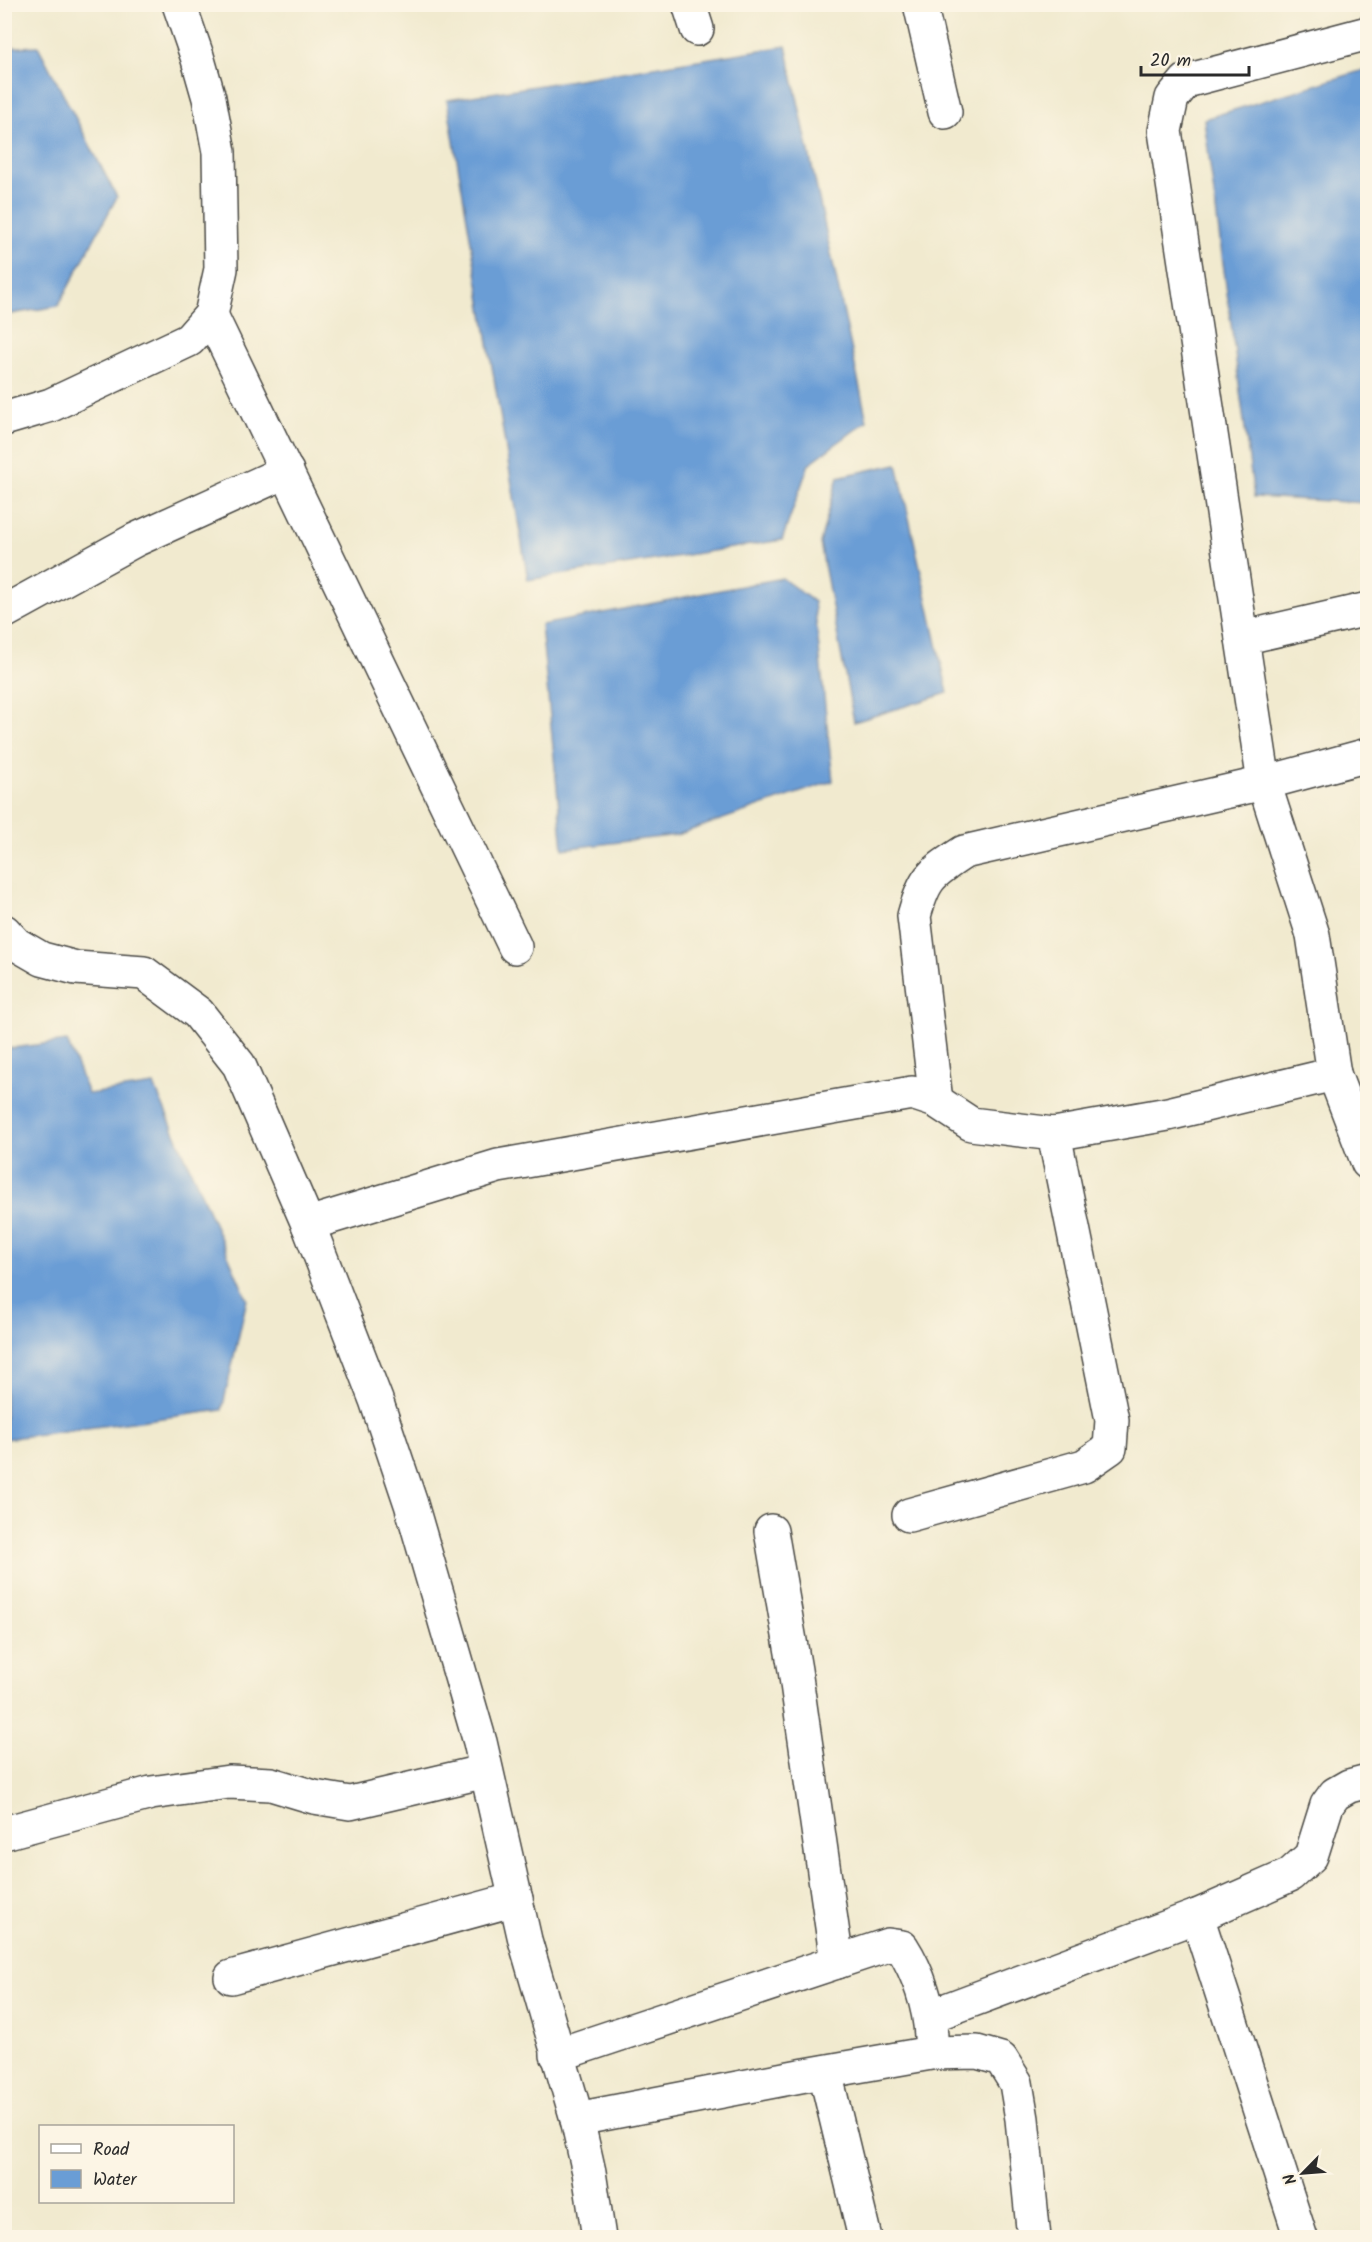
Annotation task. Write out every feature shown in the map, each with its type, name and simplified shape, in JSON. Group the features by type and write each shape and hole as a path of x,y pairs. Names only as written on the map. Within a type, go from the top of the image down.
{"street":[{"path":"4,418 51,405 189,340 212,315 221,269 219,152 209,98 179,4"},
{"path":"920,4 945,112"},
{"path":"1368,33 1186,81 1172,98 1165,131 1264,783 1313,935 1334,1074 1368,1163"},
{"path":"212,315 515,947"},
{"path":"4,612 135,540 287,471"},
{"path":"1242,638 1368,609"},
{"path":"936,1101 915,916 922,889 936,871 964,852 1264,783 1368,755"},
{"path":"4,931 16,944 42,959 76,968 144,972 198,1013 239,1065 308,1224 376,1400 411,1504 480,1742 525,1940 577,2119 589,2172 599,2238"},
{"path":"308,1224 498,1167 912,1093 936,1101 971,1124 1054,1134 1168,1114 1334,1074"},
{"path":"909,1515 1084,1466 1110,1448 1112,1420 1054,1134"},
{"path":"771,1531 795,1670 837,1962"},
{"path":"4,1833 151,1793 229,1782 271,1784 314,1797 350,1803 486,1771"},
{"path":"930,2016 1197,1916 1290,1875 1311,1856 1327,1805 1335,1794 1349,1786 1368,1781"},
{"path":"231,1977 516,1899"},
{"path":"1197,1916 1301,2238"},
{"path":"557,2055 888,1945 902,1947 909,1958 930,2016 931,2054"},
{"path":"577,2119 931,2054 977,2052 1000,2059 1016,2084 1022,2118 1034,2238"},
{"path":"825,2072 865,2238"}],"water":[{"path":"38,46 117,197 58,306 5,315 5,48"},
{"path":"786,46 867,421 809,464 782,540 528,580 447,100"},
{"path":"1367,69 1367,503 1254,497 1204,119"},
{"path":"897,464 948,693 854,722 820,543 838,477"},
{"path":"782,578 814,602 833,781 677,835 563,849 541,625"},
{"path":"67,1041 88,1094 154,1085 247,1299 222,1410 5,1439 5,1049"}]}
